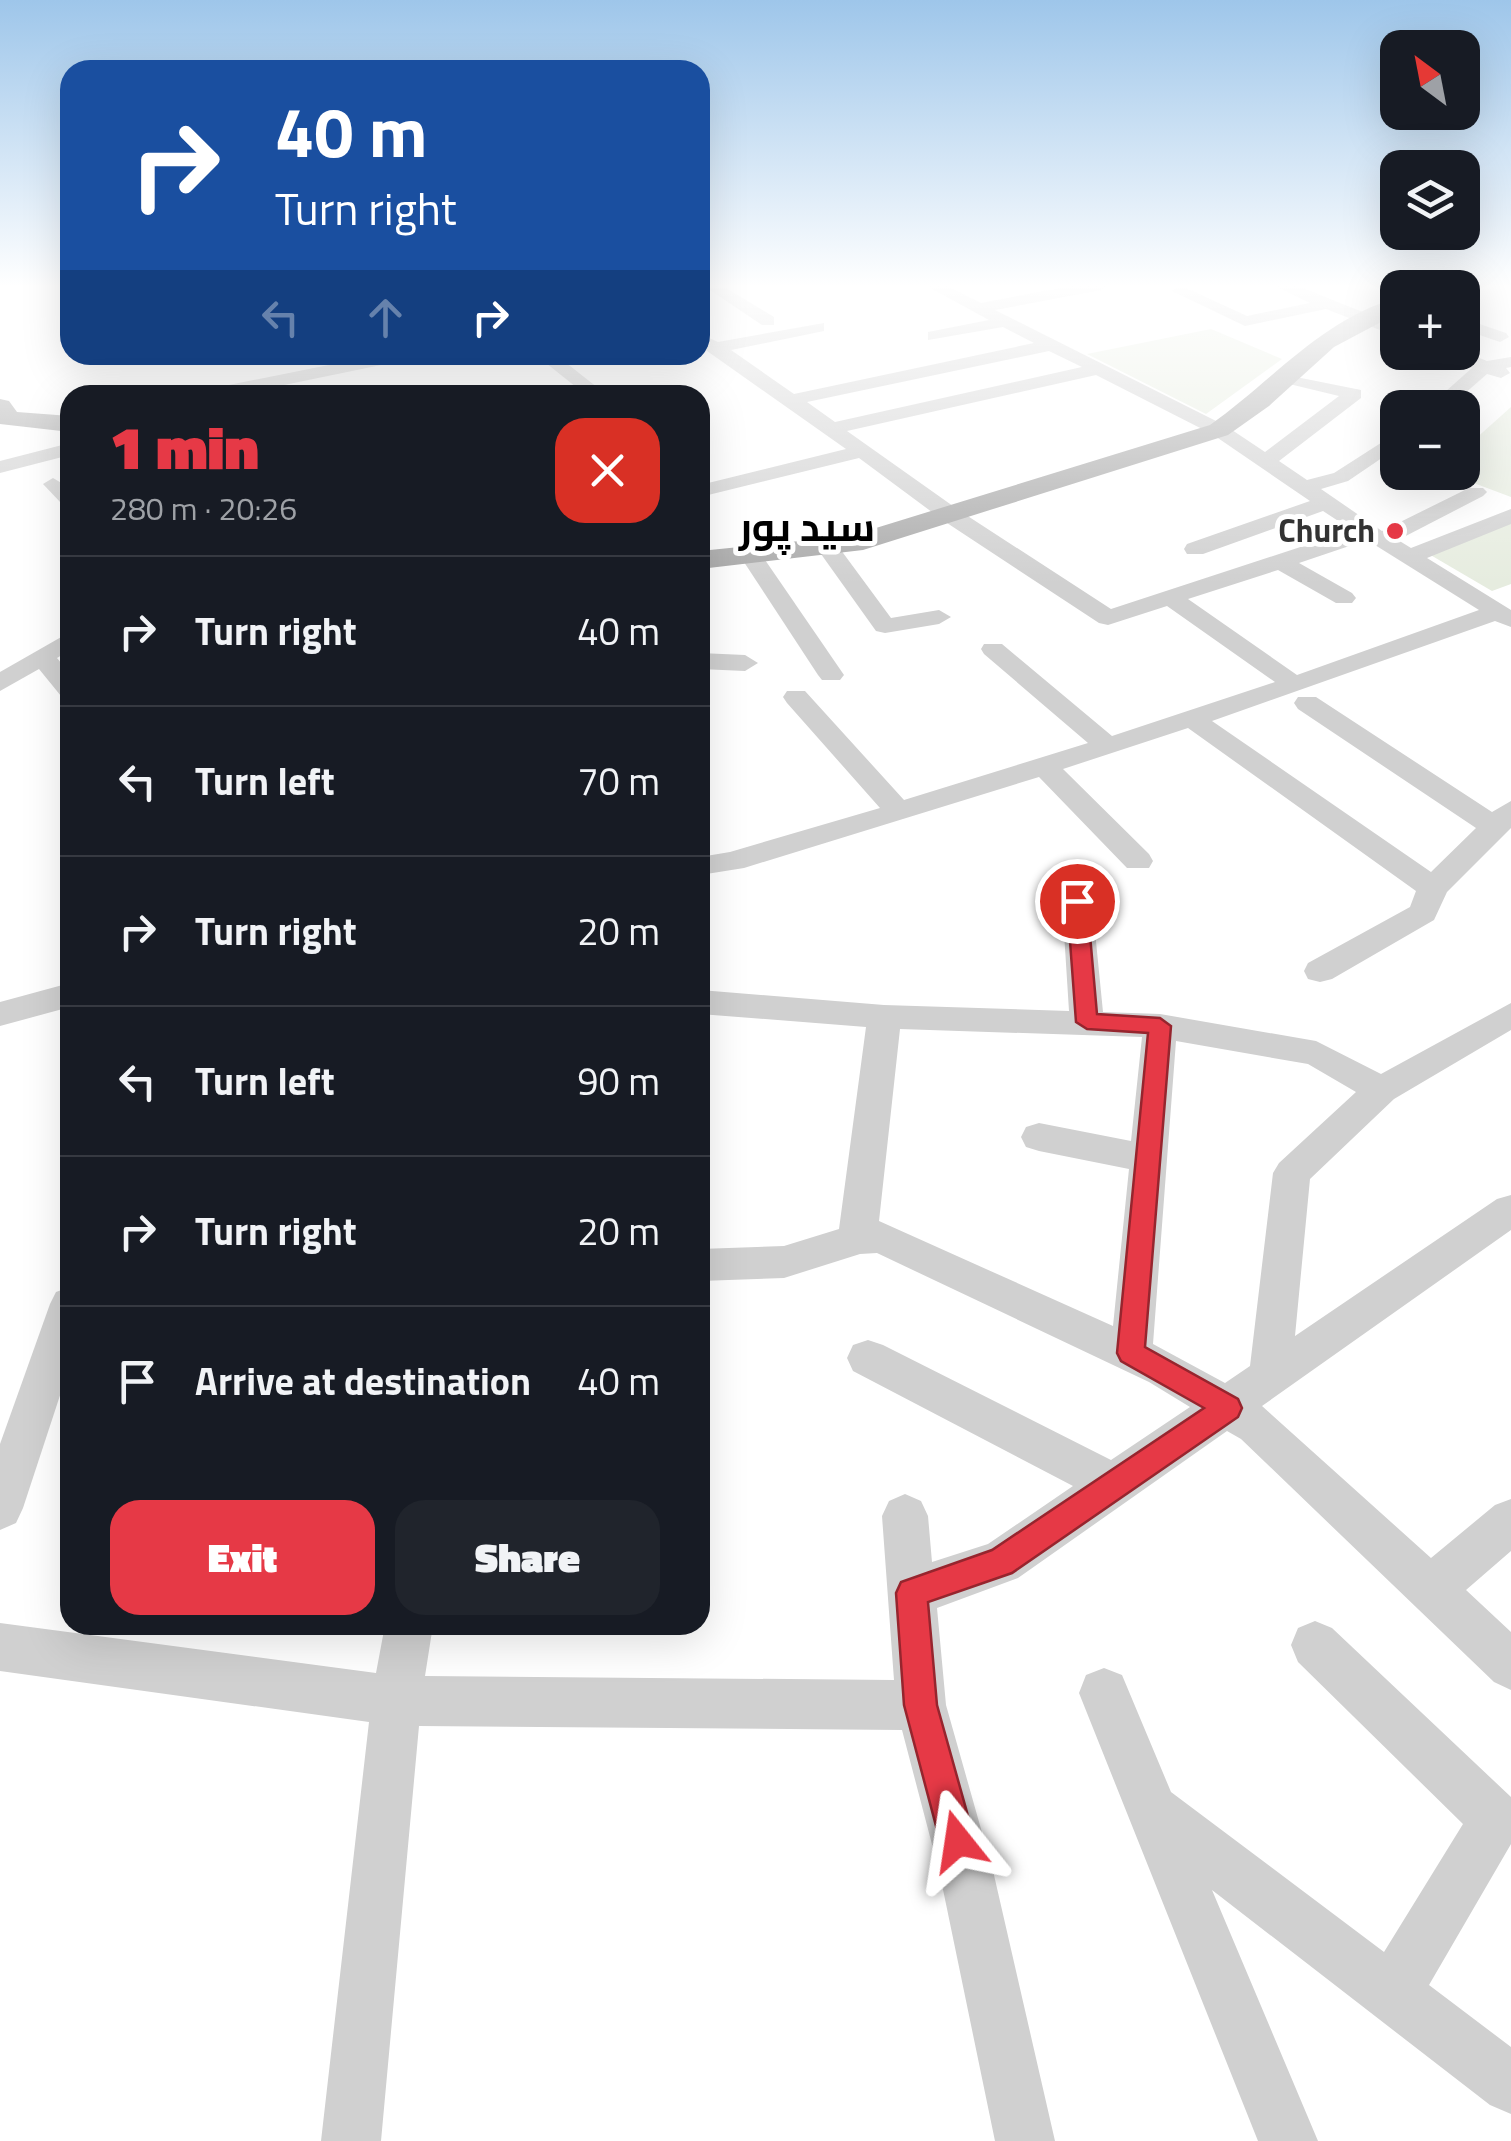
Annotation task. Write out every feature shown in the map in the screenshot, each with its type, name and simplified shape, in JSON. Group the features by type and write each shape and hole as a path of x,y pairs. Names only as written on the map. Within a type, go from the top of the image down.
{"main road":[{"path":"710,559 853,544 952,516 1219,430 1278,385"},
{"path":"3,415 60,428"}],"street":[{"path":"769,385 952,516 1102,616 1114,617 1281,562 1375,536 1476,492"},
{"path":"791,400 862,385"},
{"path":"832,429 1027,385"},
{"path":"1130,385 1219,430 1375,536 1504,616"},
{"path":"1266,462 1354,394 1316,385"},
{"path":"0,468 60,435"},
{"path":"1302,488 1341,477 1380,450"},
{"path":"710,489 863,452"},
{"path":"53,484 60,490"},
{"path":"1196,549 1325,503"},
{"path":"1409,557 1511,516"},
{"path":"827,547 885,626 939,617"},
{"path":"751,556 832,675"},
{"path":"1281,562 1344,598"},
{"path":"1170,598 1300,694 1504,819 1433,888 1423,913 1320,970"},
{"path":"710,864 899,812 1192,718 1300,694 1504,616"},
{"path":"0,683 60,645"},
{"path":"992,649 1108,746"},
{"path":"42,656 60,678"},
{"path":"710,662 745,663"},
{"path":"796,697 899,812"},
{"path":"1192,718 1433,888"},
{"path":"1044,766 1138,862"},
{"path":"1077,901 1087,1022"},
{"path":"0,1014 60,998"},
{"path":"710,1003 884,1017 1160,1026 1316,1053 1381,1090"},
{"path":"1270,1378 1292,1173 1381,1090 1511,1015"},
{"path":"858,1236 884,1017"},
{"path":"1131,1353 1160,1026"},
{"path":"1039,1136 1148,1160"},
{"path":"912,1593 1001,1562 1511,1210"},
{"path":"710,1266 751,1268 818,1256 858,1236 881,1237 1131,1353 1256,1424 1511,1665"},
{"path":"0,1508 60,1333"},
{"path":"868,1358 1115,1485"},
{"path":"905,1516 921,1705 966,1875 1026,2141"},
{"path":"1431,1589 1511,1522"},
{"path":"351,2141 396,1701 407,1635"},
{"path":"1315,1646 1496,1818 1392,1993"},
{"path":"0,1647 396,1701 921,1705"},
{"path":"1104,1693 1288,2141"},
{"path":"1152,1810 1511,2084"}],"shaded area":[{"path":"1148,385 1246,385 1206,414"},
{"path":"1511,407 1511,497 1480,485 1480,435"},
{"path":"1511,511 1511,584 1492,591 1422,550"}],"place":[{"name":"Church","path":"1395,531"}],"district":[{"name":"سید پور","path":"807,527"}],"route":[{"path":"958,1841 921,1705 912,1593 1001,1562 1228,1408 1164,1368 1131,1353 1160,1026 1087,1022 1077,901"}]}
